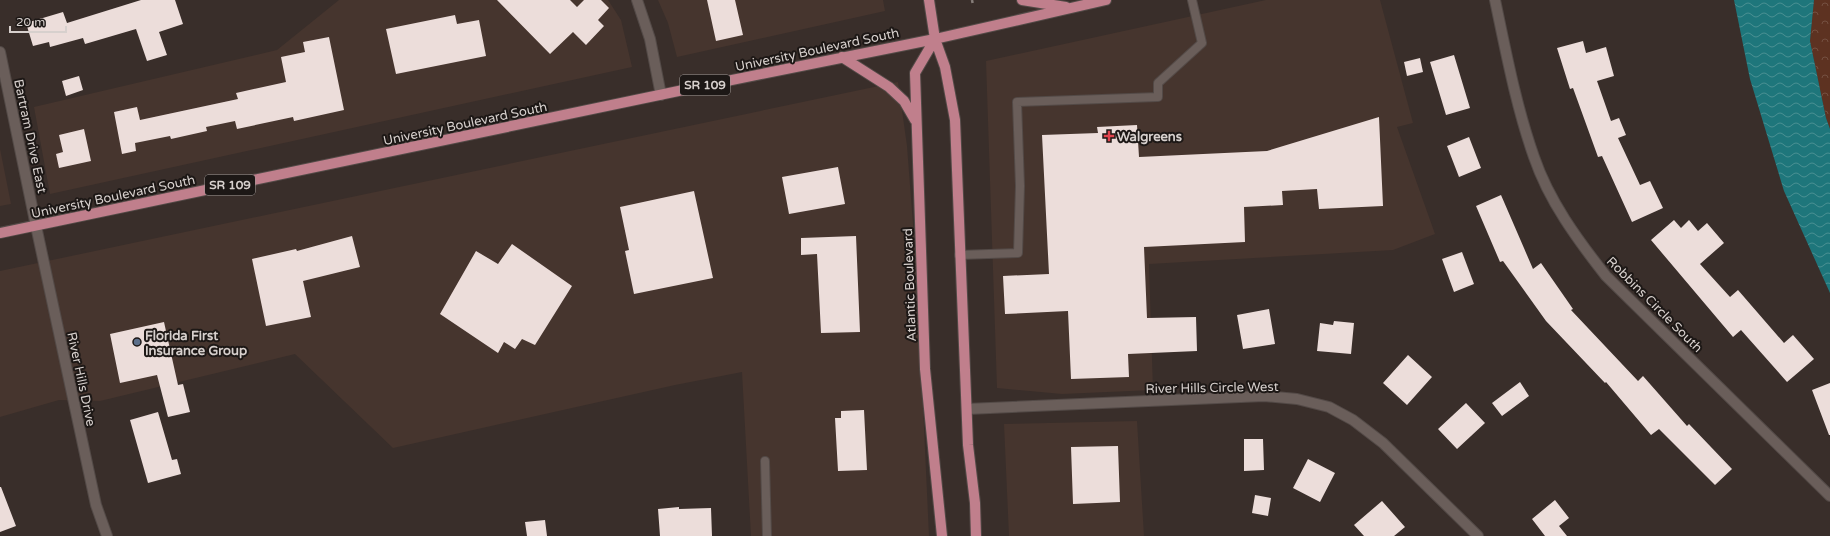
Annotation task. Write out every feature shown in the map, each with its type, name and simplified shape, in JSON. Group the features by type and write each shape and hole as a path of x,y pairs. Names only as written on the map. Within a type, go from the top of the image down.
{"main road":[{"path":"929,0 935,39 945,68 955,120 960,210 960,255 968,445 975,503 976,536"},
{"path":"1022,0 1072,8"},
{"name":"SR 109","path":"935,39 1106,0"},
{"name":"University Boulevard South","path":"0,233 842,57 935,39"},
{"name":"Atlantic Boulevard","path":"935,39 915,72 925,369 942,536"},
{"path":"842,57 899,96 904,101 916,122"}],"street":[{"path":"637,0 650,39 660,95"},
{"name":"Robbins Circle South","path":"1495,0 1520,113 1534,158 1552,198 1576,237 1606,276 1830,496"},
{"name":"Bartram Drive East","path":"0,52 36,226"},
{"name":"River Hills Drive","path":"36,226 96,505 107,536"},
{"name":"River Hills Circle West","path":"967,409 1264,396 1297,399 1329,407 1353,420 1383,443 1478,536"}],"lane":[{"path":"960,255 1018,253 1020,186 1017,102 1158,97 1158,83 1202,43 1192,0"},
{"path":"765,461 767,536"}],"path":[{"path":"972,0 973,4"}],"shaded area":[{"path":"339,0 608,0 621,20 632,67 50,194 34,107 277,50"},
{"path":"658,0 883,0 885,11 677,57 668,23"},
{"path":"1266,0 1380,0 1413,123 1397,127 1435,234 1393,250 1149,264 1153,390 1062,394 997,388 986,61"},
{"path":"898,82 907,146 917,276 929,536 751,536 742,372 675,385 393,448 295,354 100,401 59,400 0,417 0,271"},
{"path":"0,149 11,204 0,206"},
{"path":"1137,421 1144,536 1009,536 1004,424"}],"green space":[{"path":"1814,0 1830,0 1830,129 1826,118 1810,41"}],"water":[{"path":"1734,0 1814,0 1810,41 1826,118 1830,129 1830,293 1784,191 1750,79"}],"building":[{"path":"141,0 175,0 183,24 159,32 167,55 147,61 136,29 85,44 83,38 50,47 49,42 33,46 26,23 63,12 67,23"},
{"path":"497,0 570,0 577,7 584,0 601,0 609,8 598,20 604,26 586,45 573,32 550,54"},
{"path":"707,0 735,0 743,35 716,41"},
{"path":"455,15 457,24 479,20 486,56 396,74 386,29"},
{"path":"329,37 344,110 294,121 293,117 237,129 235,121 206,127 207,131 171,139 170,136 135,143 136,151 122,154 114,112 137,107 140,120 238,99 236,93 286,82 281,57 305,52 303,42"},
{"path":"1583,41 1586,53 1606,47 1614,76 1597,81 1611,121 1619,118 1626,135 1618,138 1640,185 1650,181 1663,208 1632,222 1602,156 1598,157 1573,88 1570,89 1557,48"},
{"path":"1454,55 1470,108 1446,115 1430,62"},
{"path":"1420,58 1423,72 1407,76 1404,62"},
{"path":"79,76 83,90 66,96 62,81"},
{"path":"1379,117 1383,206 1319,209 1317,189 1282,191 1283,205 1244,207 1245,242 1144,247 1147,318 1196,317 1197,351 1128,354 1129,377 1071,379 1068,311 1005,314 1003,276 1049,274 1042,135 1098,133 1097,127 1137,125 1139,157 1267,151"},
{"path":"84,129 91,161 59,168 56,154 63,152 59,135"},
{"path":"1469,137 1481,168 1459,177 1447,146"},
{"path":"838,167 845,204 789,214 782,177"},
{"path":"694,191 713,278 634,294 625,251 629,250 620,207"},
{"path":"1501,195 1533,269 1541,263 1573,309 1571,310 1638,381 1643,376 1687,426 1689,424 1732,469 1715,485 1659,429 1651,435 1606,382 1605,383 1546,321 1503,261 1500,262 1476,206"},
{"path":"1674,220 1681,228 1689,220 1698,231 1707,223 1724,243 1700,264 1730,297 1738,290 1784,343 1793,335 1814,359 1787,382 1741,330 1733,337 1651,240"},
{"path":"352,236 360,267 303,281 311,317 266,326 252,259 296,249 297,251"},
{"path":"856,236 860,332 821,333 817,254 801,255 801,238"},
{"path":"512,244 572,286 535,345 522,339 515,349 504,342 498,353 440,314 476,251 498,264"},
{"path":"1462,252 1474,284 1454,292 1442,259"},
{"path":"1269,309 1275,344 1243,349 1237,315"},
{"path":"1334,321 1354,323 1351,354 1317,351 1320,323 1333,325"},
{"path":"164,322 178,385 183,384 190,412 168,417 157,375 120,383 110,334"},
{"path":"1408,355 1432,377 1407,405 1383,383"},
{"path":"1520,382 1529,396 1502,416 1492,403"},
{"path":"1830,383 1830,435 1829,435 1812,390"},
{"path":"1466,403 1485,423 1457,449 1438,429"},
{"path":"864,410 867,470 838,471 835,418 841,418 841,411"},
{"path":"158,412 172,460 177,459 181,474 148,483 130,420"},
{"path":"1244,439 1263,439 1264,470 1244,471"},
{"path":"1118,446 1120,502 1073,504 1071,447"},
{"path":"1308,459 1335,473 1320,502 1293,488"},
{"path":"0,487 16,526 0,532"},
{"path":"1255,495 1271,498 1268,516 1252,513"},
{"path":"1555,500 1569,518 1559,526 1567,536 1545,536 1532,519"},
{"path":"1382,501 1405,527 1394,536 1364,536 1354,525"},
{"path":"679,507 679,509 711,508 712,536 660,536 658,509"},
{"path":"545,520 547,536 527,536 525,522"}],"place":[{"name":"Walgreens","path":"1109,136"},
{"name":"Florida First Insurance Group","path":"137,342"}]}
